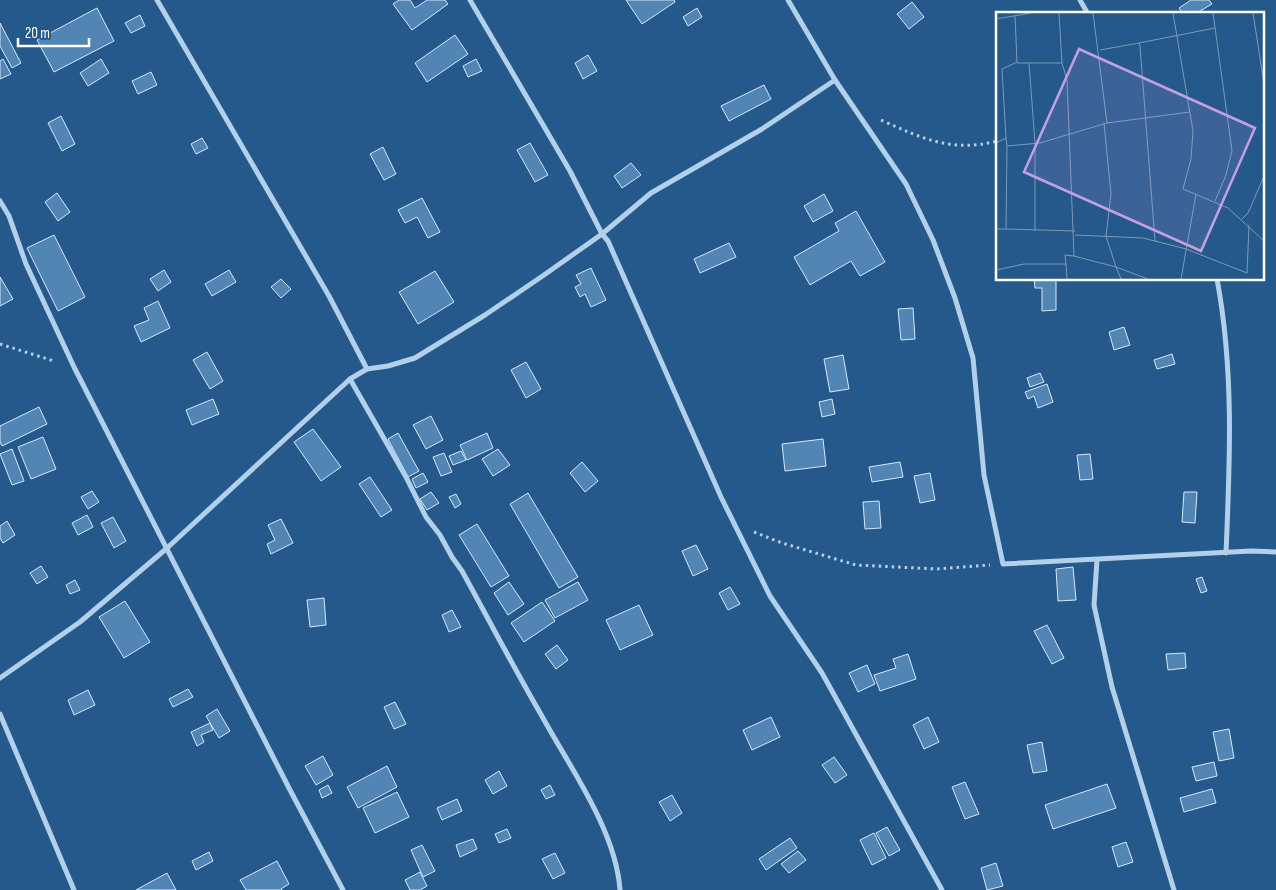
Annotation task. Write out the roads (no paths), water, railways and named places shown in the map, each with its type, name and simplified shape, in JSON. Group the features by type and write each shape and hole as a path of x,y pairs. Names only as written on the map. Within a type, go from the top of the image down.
{"street":[{"path":"157,0 329,296 367,369"},
{"path":"470,0 570,171 602,234 608,241 720,497 770,596 822,673 942,890"},
{"path":"788,0 835,80 906,184 933,240 955,298 973,358 984,475 1003,564 1276,552"},
{"path":"1080,0 1087,12"},
{"path":"0,678 80,622 166,549 350,378 367,369 388,366 416,358 492,310 602,234 651,193 762,129 835,80"},
{"path":"0,201 9,216 26,264 74,367 343,890"},
{"path":"1217,280 1228,363 1230,462 1226,553"},
{"path":"350,378 406,477 426,517 440,535 462,571 565,758 586,789 616,860 620,890"},
{"path":"1097,560 1094,605 1112,687 1174,890"},
{"path":"0,714 74,890"}]}
